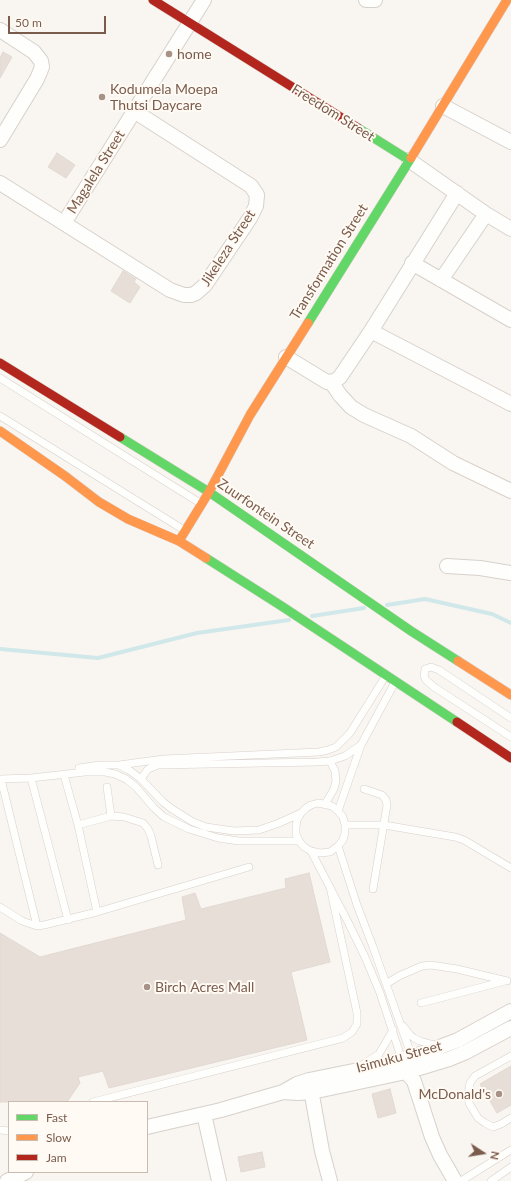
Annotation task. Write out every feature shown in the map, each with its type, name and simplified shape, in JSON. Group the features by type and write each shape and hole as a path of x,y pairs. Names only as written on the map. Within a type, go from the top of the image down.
{"main road":[{"name":"Freedom Street","path":"153,0 410,160"},
{"name":"Transformation Street","path":"179,541 210,492 250,415 410,160 507,0"},
{"name":"Zuurfontein Street","path":"0,363 210,492 411,631 511,695"},
{"path":"0,431 65,476 99,502 128,519 179,541 283,607 511,758"}],"street":[{"name":"Magalela Street","path":"64,223 204,0"},
{"path":"0,30 34,52 41,61 42,67 37,79 0,140"},
{"path":"443,106 511,142"},
{"name":"Jikeleza Street","path":"0,183 170,290 184,295 191,295 201,290 250,218 256,206 257,195 251,186 134,111"},
{"name":"Freedom Street","path":"410,160 486,214 511,229"},
{"path":"286,357 321,380 331,382 340,377 371,331 457,193"},
{"path":"441,280 486,214"},
{"path":"412,263 511,320"},
{"path":"371,331 511,404"},
{"path":"331,382 351,407 364,415 411,436 453,463 511,492"},
{"path":"447,566 480,568 511,573"},
{"name":"Isimuku Street","path":"148,1127 204,1114 283,1092 298,1093 310,1086 351,1070 383,1065 410,1068 443,1047 511,1012"},
{"name":"Isimuku Street","path":"310,1086 410,1068 449,1059 466,1052 511,1028"},
{"path":"410,1068 432,1136 440,1155 456,1181"},
{"path":"310,1086 322,1151 330,1181"},
{"path":"204,1114 219,1181"},
{"path":"7,1181 24,1173"}],"lane":[{"path":"0,378 202,504"},
{"path":"0,416 186,531"},
{"path":"511,718 439,670 431,667 425,669 424,676 426,680 434,687 511,737"},
{"path":"53,776 58,771 98,765 119,765 164,759 319,752 328,750 336,747 350,733 386,676"},
{"path":"338,811 361,745 395,682"},
{"path":"141,779 148,769 158,765 330,761 345,756 361,745"},
{"path":"325,804 334,789 336,781 336,771 330,761"},
{"path":"119,765 141,779 163,802 172,809 193,822 206,827 241,831 259,830 301,813 311,805 325,804 332,806 343,817 345,825 345,833 338,846 330,852 320,854 311,852 304,847 296,834 297,820 301,813"},
{"path":"38,926 0,779 31,778 85,772 105,772 116,774 126,779 136,787 164,817 202,834 239,841 299,841"},
{"path":"64,775 78,825 97,912"},
{"path":"31,778 68,920"},
{"path":"107,787 111,816"},
{"path":"364,789 382,795 386,800 387,805 373,889"},
{"path":"78,825 111,816 124,817 142,823 148,828 158,865"},
{"path":"345,825 384,826 455,837 464,840 511,868"},
{"path":"338,846 357,905 397,1016 410,1068"},
{"path":"311,852 365,957 393,1030 410,1068"},
{"path":"0,907 22,921 38,926 97,912 249,867"},
{"path":"97,1101 343,1038 352,1032 357,1024 358,1013 330,887"},
{"path":"386,984 399,976 422,966 457,969 509,980"},
{"path":"421,1003 509,980"},
{"path":"397,1016 405,1029 414,1038 443,1047"},
{"path":"351,1070 371,1060 379,1054 393,1030"},
{"path":"511,1056 475,1076 470,1083 468,1094 469,1103 478,1118 485,1123 492,1126 501,1124 511,1118"},
{"path":"461,1181 511,1150"},
{"path":"491,1181 511,1167"}],"building":[{"path":"3,52 12,57 0,78 0,58"},
{"path":"57,153 75,165 66,178 48,167"},
{"path":"123,271 136,279 134,282 140,287 130,303 111,291"},
{"name":"Birch Acres Mall","path":"309,873 330,962 291,972 307,1040 109,1088 103,1071 78,1077 80,1083 68,1101 0,1102 0,933 40,957 186,920 182,897 195,893 201,909 286,888 285,879"},
{"name":"McDonald's","path":"511,1066 511,1105 497,1113 480,1084"},
{"path":"390,1089 396,1113 378,1118 372,1094"},
{"path":"262,1152 265,1167 241,1172 238,1157"}],"waterway":[{"path":"387,605 425,599 492,614 511,623"},
{"path":"312,616 364,608"},
{"path":"0,649 98,658 197,633 289,620"}],"traffic: fast":[{"path":"358,128 409,160"},
{"path":"308,323 411,158"},
{"path":"120,437 209,492 411,631 458,661"},
{"path":"206,558 457,722"}],"traffic: slow":[{"path":"411,158 507,0"},
{"path":"179,541 209,492 250,415 308,323"},
{"path":"0,431 65,476 99,502 128,519 179,541 206,558"},
{"path":"458,661 511,695"}],"traffic: jam":[{"path":"153,0 358,128"},
{"path":"0,363 120,437"},
{"path":"457,722 511,758"}],"place":[{"name":"home","path":"169,54"},
{"name":"Kodumela Moepa Thutsi Daycare","path":"102,97"},
{"name":"Birch Acres Mall","path":"147,987"},
{"name":"McDonald's","path":"499,1094"}]}
